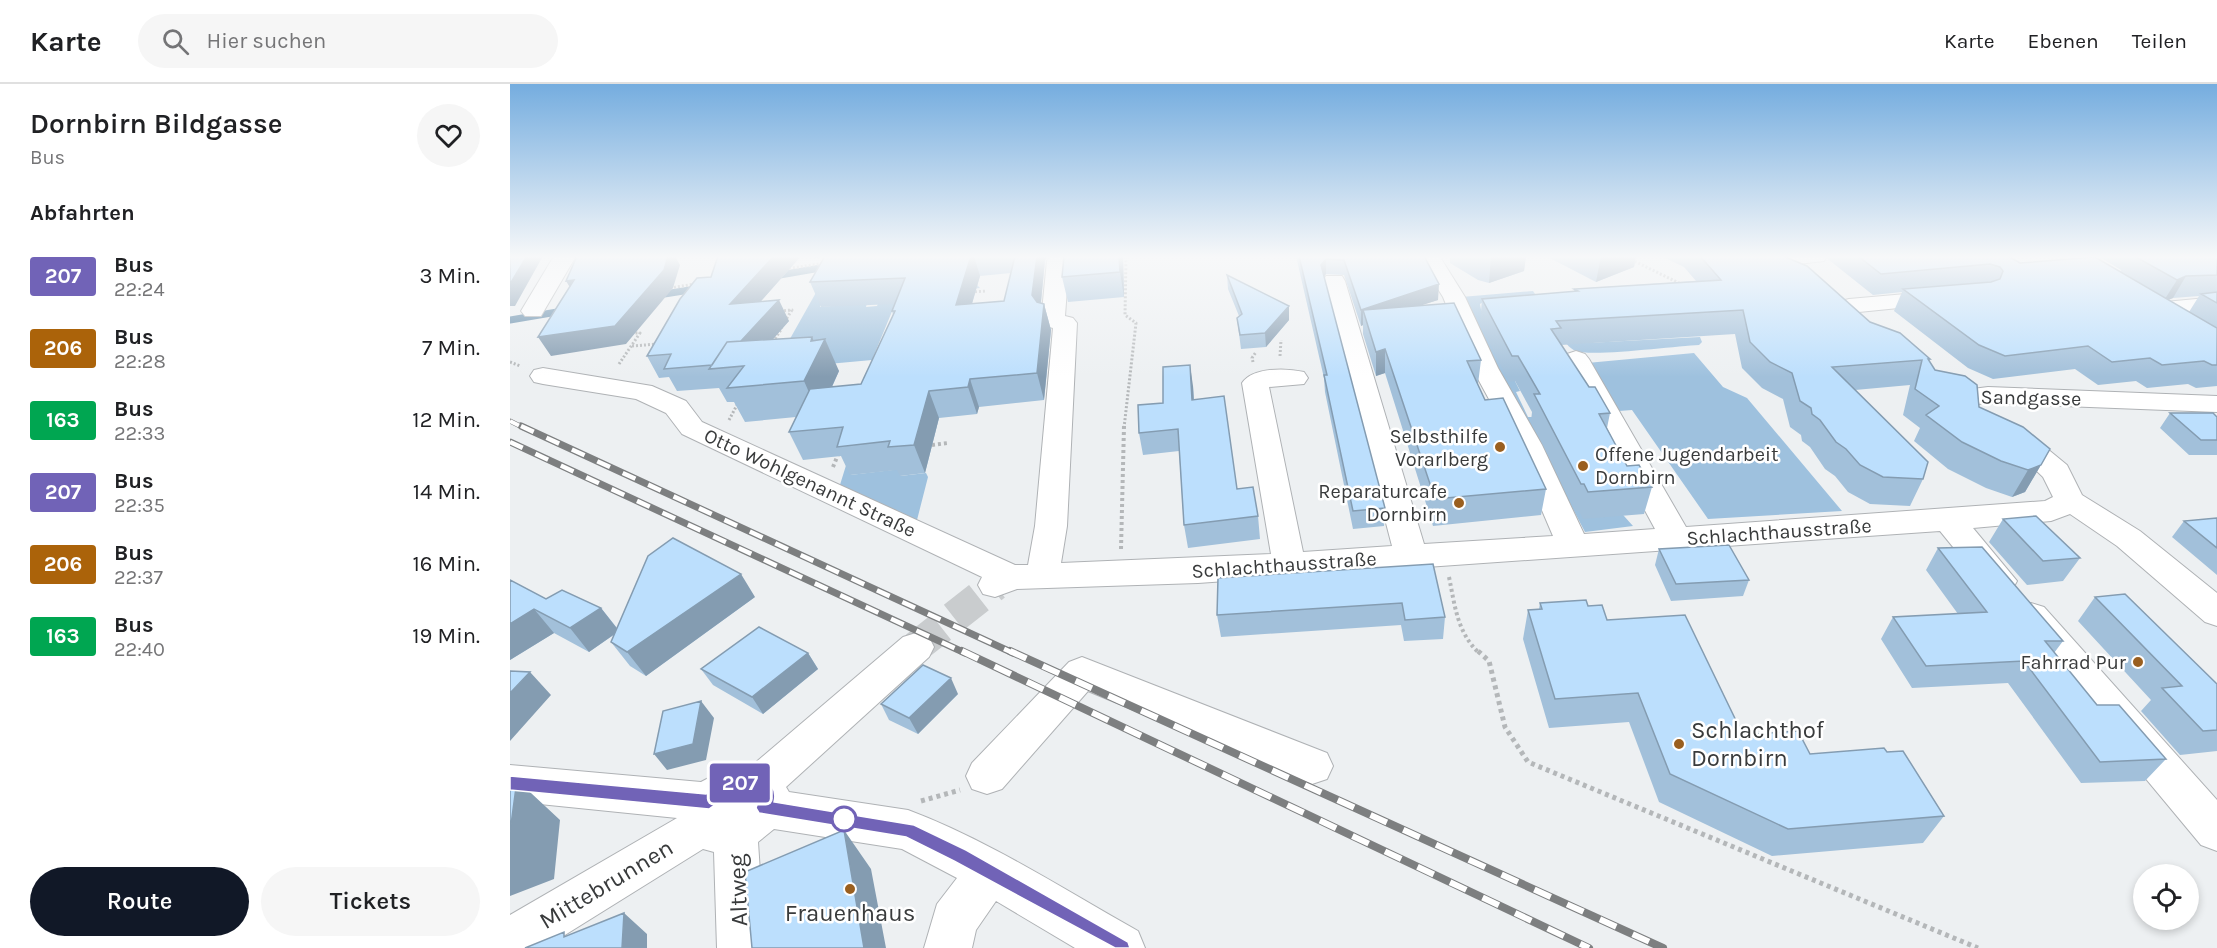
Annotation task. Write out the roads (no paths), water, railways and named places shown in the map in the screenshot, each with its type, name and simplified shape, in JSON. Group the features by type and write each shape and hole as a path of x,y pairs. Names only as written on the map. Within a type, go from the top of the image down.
{"street":[{"path":"533,311 542,296"},
{"path":"1016,580 1051,526 1065,323 1053,321 1055,296"},
{"path":"1338,296 1411,556"},
{"path":"1454,296 1485,368 1528,445 1574,546"},
{"path":"1843,296 1876,327"},
{"path":"2147,304 2187,328"},
{"path":"2173,307 2217,304"},
{"path":"1576,359 1677,540"},
{"name":"Otto Wohlgenannt Straße","path":"543,376 643,392 676,407 692,428 713,439 1016,580"},
{"path":"1289,565 1255,383 1258,380 1294,378"},
{"name":"Sandgasse","path":"2070,501 2056,472 1957,390 1988,395 2204,404"},
{"path":"2204,404 2217,426"},
{"path":"2070,501 2102,518 2131,538 2217,613"},
{"name":"Schlachthausstraße","path":"1016,580 1289,565 1948,520 2051,511 2070,501"},
{"path":"1948,520 2217,831"},
{"path":"734,810 916,647"},
{"path":"987,776 1082,672 1312,766"},
{"path":"510,783 908,830 1121,948"},
{"name":"Mittebrunnen","path":"510,945 530,929 734,810"},
{"name":"Altweg","path":"734,810 741,948"},
{"path":"948,948 954,921 989,873"}],"waterway":[{"path":"510,320 563,311"}],"tunnel":[{"path":"916,647 995,585"}],"railway":[{"path":"510,421 524,428"},
{"path":"521,426 1013,653"},
{"path":"510,442 965,653"},
{"path":"962,651 1589,948"},
{"path":"1010,651 1663,948"}],"place":[{"name":"Selbsthilfe Vorarlberg","path":"1500,447"},
{"name":"Offene Jugendarbeit Dornbirn","path":"1583,466"},
{"name":"Reparaturcafe Dornbirn","path":"1459,503"},
{"name":"Fahrrad Pur","path":"2138,662"},
{"name":"Schlachthof Dornbirn","path":"1679,744"},
{"name":"Frauenhaus","path":"850,889"}]}
